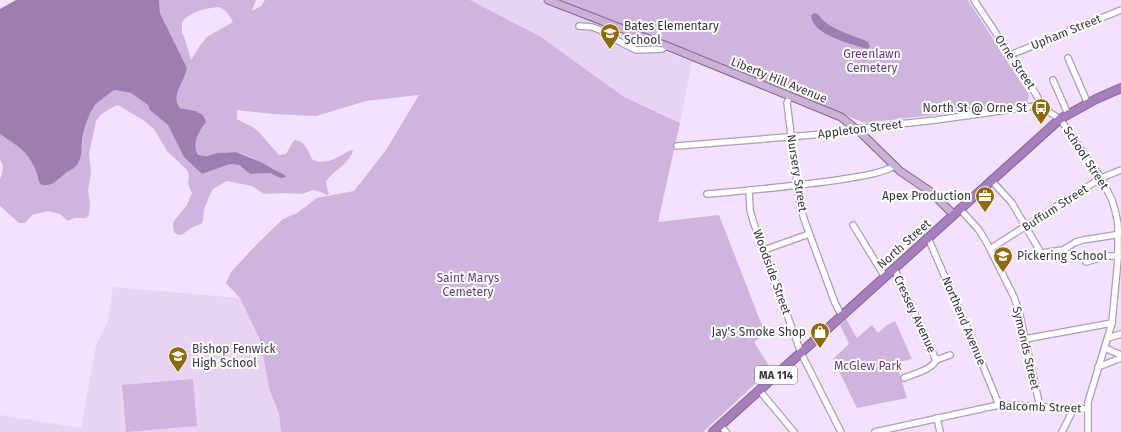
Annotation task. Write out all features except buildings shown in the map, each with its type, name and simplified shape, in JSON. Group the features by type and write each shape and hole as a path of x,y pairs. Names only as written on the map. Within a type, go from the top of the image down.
{"highway":[{"name":"North Street","path":"713,432 1060,119 1121,88"}],"main road":[{"name":"Liberty Hill Avenue","path":"548,0 667,46 846,120 895,166 931,192 954,215"}],"street":[{"name":"Orne Street","path":"974,0 1042,105 1049,112 1060,119"},
{"name":"Upham Street","path":"1010,55 1121,10"},
{"path":"580,26 592,27 600,30 636,50 662,49 667,46"},
{"path":"1068,58 1088,104"},
{"path":"1053,80 1068,114"},
{"name":"Nursery Street","path":"790,96 787,103 800,205 835,304 842,316"},
{"name":"Appleton Street","path":"677,146 824,134 1042,105"},
{"name":"School Street","path":"1060,119 1101,178 1112,200 1120,233 1118,256 1118,294 1108,338 1089,397 1088,432"},
{"path":"707,194 798,186 882,172 895,166"},
{"name":"Buffum Street","path":"990,249 1101,178 1121,170"},
{"path":"992,181 1012,203 1041,253 1058,251 1076,242 1120,233"},
{"name":"Woodside Street","path":"749,190 751,215 801,353 841,432"},
{"name":"Symonds Street","path":"960,209 981,234 1014,297 1019,311 1040,407"},
{"path":"854,225 885,277"},
{"path":"764,250 809,234"},
{"name":"Northend Avenue","path":"928,238 1000,406"},
{"path":"1086,262 1106,256 1118,256"},
{"name":"Cressey Avenue","path":"894,268 936,360"},
{"path":"1025,339 1112,323"},
{"path":"1108,338 1121,334"},
{"path":"1105,348 1121,355"},
{"path":"904,378 932,366 936,360 950,355"},
{"path":"1098,367 1121,358"},
{"path":"759,390 794,432"},
{"name":"Balcomb Street","path":"875,432 888,431 937,418 1000,406 1088,409"},
{"path":"1062,432 1074,408"},
{"path":"937,418 940,432"},
{"path":"720,425 726,432"}],"shaded area":[{"path":"16,0 159,0 160,13 187,68 177,93 177,103 180,108 195,111 203,115 206,122 196,142 196,151 198,155 207,156 217,153 236,152 261,162 286,177 280,178 270,173 250,174 239,165 230,164 202,174 184,157 168,125 150,110 148,105 131,93 114,90 97,103 90,114 83,134 81,154 77,165 51,184 40,184 32,162 25,152 0,134 0,9"},
{"name":"Bates Elementary School","path":"470,0 539,0 692,62 680,123 624,97 541,37"},
{"path":"814,13 834,28 868,42 870,47 867,49 841,41 825,33 813,23 811,16"},
{"name":"Bishop Fenwick High School","path":"113,287 240,298 260,340 269,388 279,414 281,432 0,432 0,415 81,428 96,346 108,321"}],"green space":[{"name":"Saint Marys Cemetery","path":"159,0 256,0 252,11 261,6 265,0 470,0 541,37 624,97 680,123 658,222 719,215 765,333 754,342 771,369 703,432 281,432 279,414 269,388 260,340 240,298 226,283 231,272 283,219 297,213 317,198 354,191 386,150 419,95 366,101 316,116 272,114 237,110 237,119 250,125 261,134 279,155 286,154 295,140 302,142 313,160 318,162 328,161 351,150 353,151 348,160 326,181 329,194 327,195 313,190 302,194 264,194 252,186 227,181 213,189 204,210 203,221 201,224 191,228 183,234 178,235 174,232 174,221 187,205 192,193 188,184 189,175 187,170 167,151 154,129 143,120 118,105 106,111 96,121 89,154 91,172 88,190 90,203 89,215 86,218 74,218 68,221 60,214 48,211 32,215 25,223 19,223 0,206 0,179 3,167 0,160 0,134 14,143 29,157 38,179 56,182 80,152 84,127 92,109 103,97 114,90 131,93 148,105 168,125 202,174 230,164 239,165 250,174 270,173 280,178 283,174 254,158 235,152 198,155 196,151 196,142 200,130 205,122 195,111 180,108 177,103 177,92 187,68 160,13","holes":["214,7 221,8 228,13 233,22 207,37 191,60 184,36 182,34 182,22 189,15 204,9"]},
{"name":"Greenlawn Cemetery","path":"558,0 968,0 1029,95 1027,104 865,123"},
{"name":"McGlew Park","path":"846,319 857,338 872,325 878,333 887,325 895,321 912,359 896,363 907,398 857,408 833,359 849,344 840,325"},
{"path":"193,379 197,426 126,432 122,385"}],"place":[{"name":"Bates Elementary School","path":"610,50"},
{"name":"North St @ Orne St","path":"1041,125"},
{"name":"Apex Production","path":"985,213"},
{"name":"Pickering School","path":"1003,273"},
{"name":"Jay's Smoke Shop","path":"820,349"},
{"name":"Bishop Fenwick High School","path":"178,373"}]}
